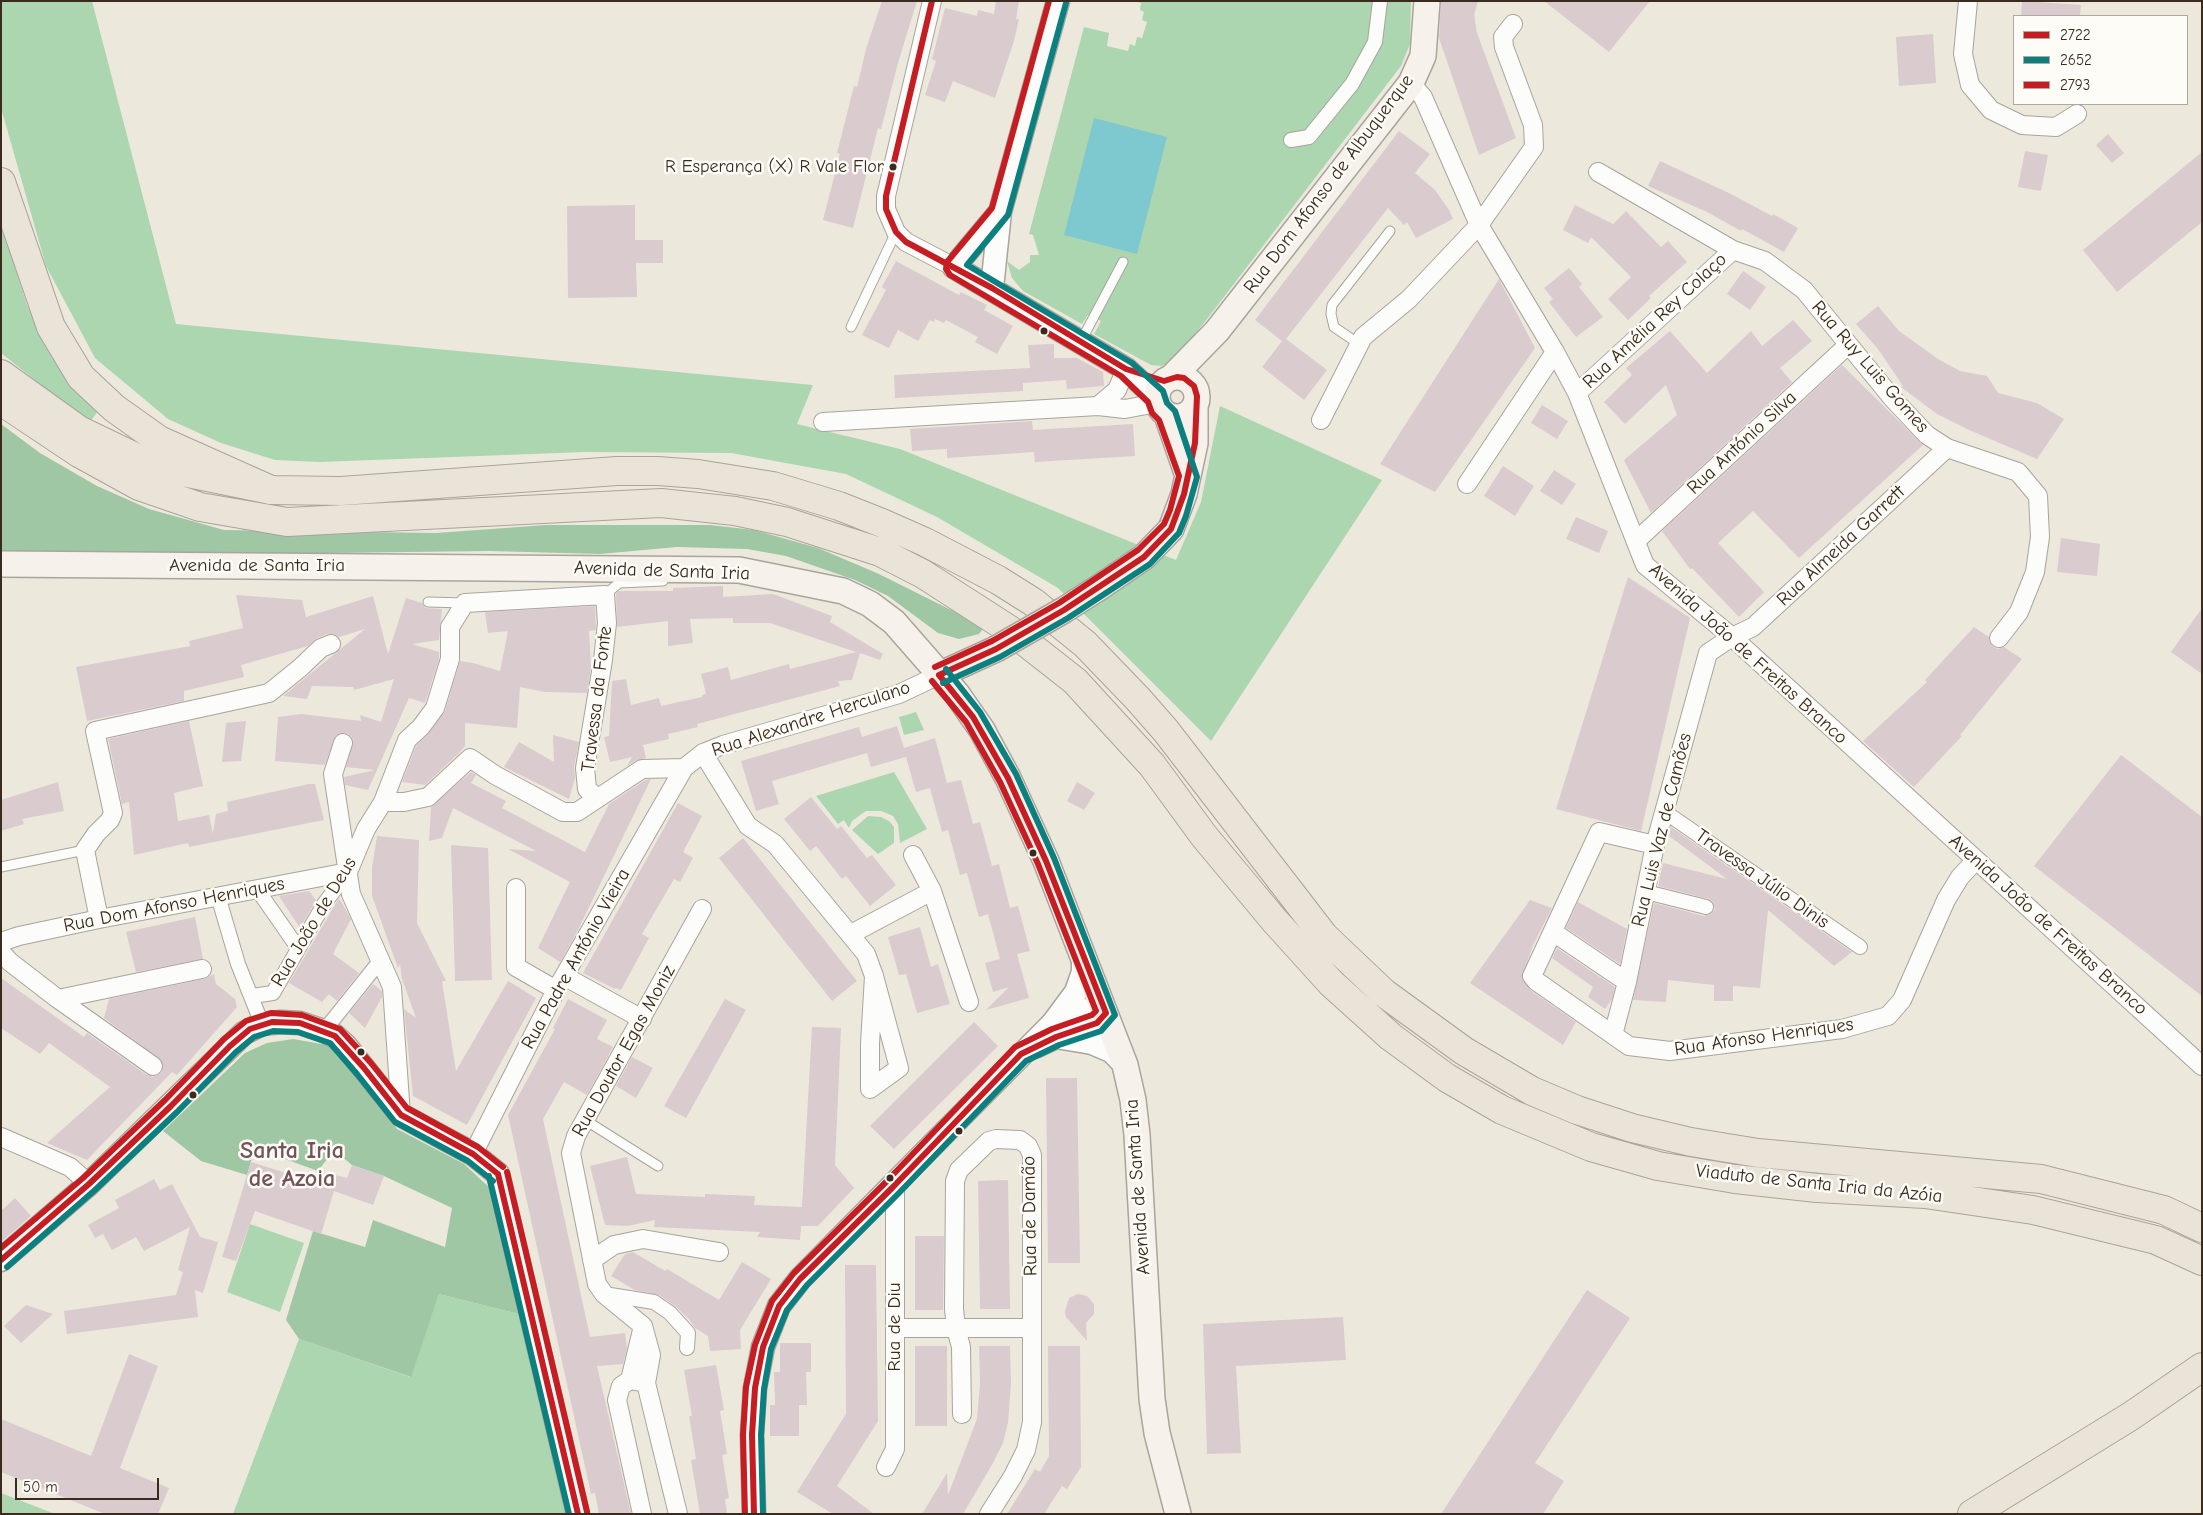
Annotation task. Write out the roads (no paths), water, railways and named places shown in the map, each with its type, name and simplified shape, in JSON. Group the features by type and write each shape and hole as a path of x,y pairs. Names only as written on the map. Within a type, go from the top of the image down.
{"main road":[{"name":"Rua Dom Afonso de Albuquerque","path":"1163,395 1217,331 1410,83 1424,56 1427,1"},
{"path":"1,182 51,327 81,377 114,408 159,440 271,490"},
{"name":"Rua Dom Afonso de Albuquerque","path":"1196,399 1217,331"},
{"path":"1,374 79,430 154,466 271,490"},
{"path":"1177,377 1189,381 1196,399 1191,412 1180,418 1163,395 1177,377"},
{"path":"1163,395 1188,476"},
{"name":"Rua Alexandre Herculano","path":"939,675 996,649 1064,610 1144,557 1171,529 1178,514 1196,443 1196,399"},
{"name":"Viaduto de Santa Iria da Azóia","path":"1,401 79,453 138,486 200,507 287,522 661,503 689,504 787,522 857,543 902,562 1010,630 1042,653 1075,681 1152,765 1204,836 1274,920 1331,983 1391,1038 1447,1078 1502,1110 1591,1147 1658,1166 1734,1179 1817,1188 1925,1194 2033,1210 2156,1240 2202,1261"},
{"name":"Viaduto de Santa Iria da Azóia","path":"271,490 341,491 617,471 658,471 739,480 806,496 865,517 926,542 1016,590 1060,622 1085,644 1132,692 1166,731 1324,936 1384,993 1464,1051 1532,1091 1577,1110 1632,1128 1691,1142 1758,1153 2041,1179 2164,1210 2202,1228"},
{"name":"Avenida de Santa Iria","path":"1,564 679,568 739,570 843,591 870,604 894,622 973,717 1008,778 1046,861 1125,1065 1133,1100 1137,1135 1152,1399 1157,1433 1178,1514"},
{"path":"1972,1514 2131,1416 2202,1367"}],"street":[{"path":"932,1 886,196 886,209 896,232 906,242 992,288 1126,369 1163,395"},
{"path":"992,288 1000,212 1058,1"},
{"path":"1291,140 1309,137 1352,84 1376,42 1380,1"},
{"path":"1968,1 1962,54 1970,85 1991,110 2022,125 2056,126 2077,114"},
{"path":"1320,420 1363,337 1409,298 1479,225 1534,146 1533,125 1504,47 1503,37 1513,24"},
{"name":"Avenida João de Freitas Branco","path":"1410,83 1423,97 1479,225 1555,352 1577,393 1645,565 1732,638 2202,1066"},
{"name":"Rua Ruy Luis Gomes","path":"1598,172 1733,250 1765,261 1804,290 1893,399 1927,435 1947,448 2018,472 2038,496 2040,537 2035,572 2020,612 1999,638"},
{"path":"954,267 1000,212"},
{"name":"Rua Amélia Rey Colaço","path":"1577,393 1733,250"},
{"name":"Rua António Silva","path":"1636,541 1848,345"},
{"path":"1467,484 1555,352"},
{"path":"1098,406 1117,390 1126,369"},
{"path":"823,422 1098,406 1125,408 1163,395"},
{"name":"Rua Almeida Garrett","path":"1732,638 1753,627 1947,448"},
{"path":"460,610 605,595"},
{"name":"Travessa da Fonte","path":"597,798 587,789 585,768 603,660 607,623 605,595"},
{"name":"Rua João de Deus","path":"252,996 273,993 324,904 348,872 366,828 383,802 407,740 422,727 435,708 450,659 450,627 460,610"},
{"name":"Rua Luis Vaz de Camões","path":"1613,1035 1627,982 1655,845 1708,653 1732,638"},
{"path":"99,918 85,850 96,834 110,820 113,813 95,731 269,693 300,668 320,648 331,644"},
{"name":"Rua Alexandre Herculano","path":"684,768 703,753 723,745 899,694 939,675"},
{"path":"343,743 334,774 351,894 392,987 401,1115"},
{"path":"703,753 748,826 775,844 866,954 874,976 899,1068 870,1089 870,1044 874,976"},
{"path":"383,802 404,802 428,797 470,758 495,776 563,812 577,812 642,769 684,768"},
{"name":"Rua Padre António Vieira","path":"473,1154 560,983 684,768"},
{"name":"Travessa Júlio Dinis","path":"1665,812 1860,947"},
{"path":"1627,982 1553,932 1598,832 1655,845"},
{"path":"913,855 932,891 969,1002"},
{"name":"Rua Afonso Henriques","path":"1553,932 1532,976 1536,982 1629,1046 1670,1051 1842,1029 1888,1016 1902,1000 1946,900 1960,877 1976,860"},
{"name":"Rua Dom Afonso Henriques","path":"1,942 19,936 99,918 348,872"},
{"path":"516,888 516,967 560,983 642,1019"},
{"path":"257,889 298,948"},
{"path":"851,934 932,891"},
{"path":"1646,892 1706,907"},
{"path":"218,896 238,964 262,1024"},
{"name":"Rua Doutor Egas Moniz","path":"678,1514 638,1381 643,1326 604,1294 597,1284 571,1153 576,1136 702,909"},
{"path":"1,952 10,962 58,999 153,1066"},
{"path":"1054,1030 1076,992 1083,972 1083,955"},
{"path":"324,1031 380,961"},
{"path":"58,999 202,969"},
{"path":"754,1514 752,1435 755,1388 763,1347 779,1306 800,1279 895,1185 1021,1054 1082,1010 1106,1013"},
{"path":"1,1260 89,1184 244,1033 262,1024 291,1022 324,1031 335,1036 346,1046 401,1115 473,1154 498,1174 578,1514"},
{"path":"1054,1030 1092,1042 1111,1051 1125,1065"},
{"path":"1,1138 55,1160 70,1168 89,1184"},
{"name":"Rua de Damão","path":"962,1414 961,1347 956,1328 954,1180 959,1170 987,1143 996,1139 1022,1141 1028,1146 1032,1155 1031,1328 1033,1393 1030,1435 1026,1450 1013,1476 989,1514"},
{"name":"Rua de Diu","path":"886,1467 895,1449 895,1185"},
{"path":"592,1260 614,1245 643,1239 719,1252"},
{"path":"604,1294 654,1302 670,1313 688,1332 686,1348"},
{"path":"895,1328 1031,1328"},
{"name":"Rua Doutor Egas Moniz","path":"638,1381 621,1386 617,1400 642,1514"}],"lane":[{"path":"851,327 896,232"},
{"path":"1359,344 1334,327 1331,314 1332,305 1390,232"},
{"path":"1081,342 1123,262"},
{"path":"605,595 619,583 672,581 679,568"},
{"path":"428,602 460,610"},
{"path":"1,867 85,850"},
{"path":"585,1120 658,1166"}],"water":[{"path":"1094,118 1167,137 1137,254 1064,235"}],"place":[{"name":"R Esperança (X) R Vale Flor","path":"893,167"}],"district":[{"name":"Santa Iria de Azoia","path":"292,1165"}]}
